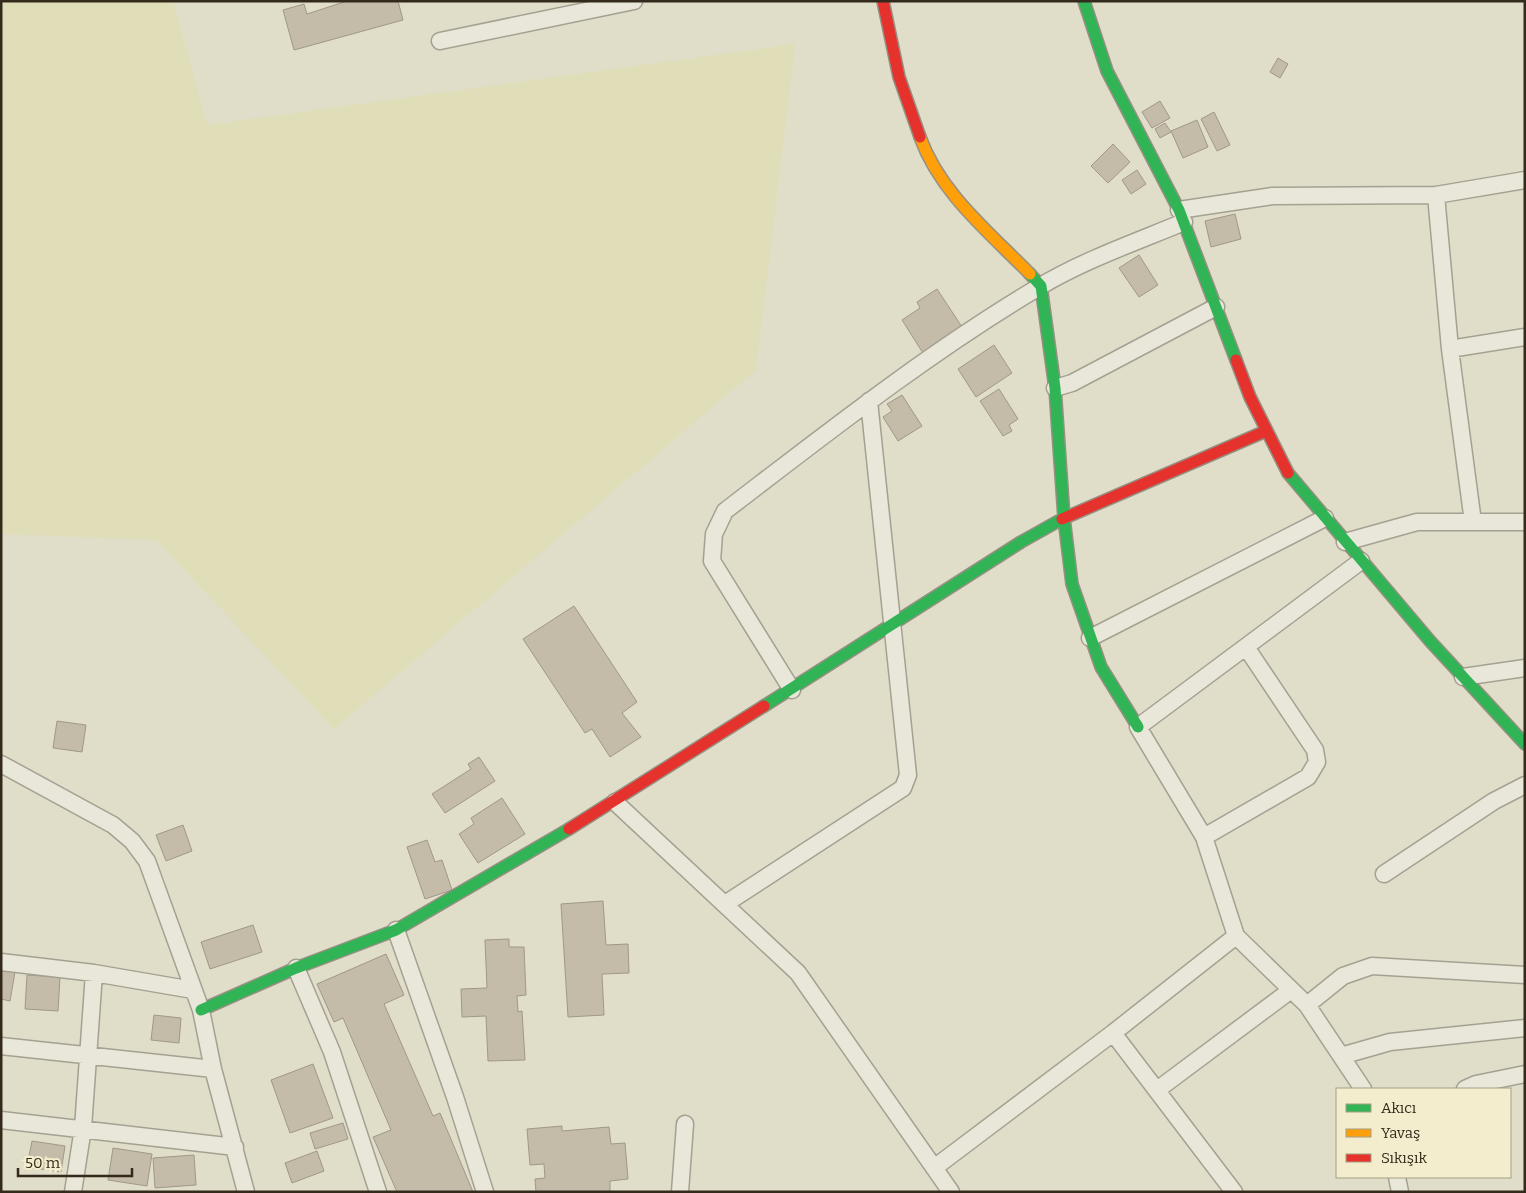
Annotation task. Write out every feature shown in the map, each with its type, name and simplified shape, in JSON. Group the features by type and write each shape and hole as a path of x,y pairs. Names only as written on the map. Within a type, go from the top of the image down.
{"street":[{"path":"440,41 634,1"},
{"path":"883,1 898,77 926,154 950,192 1041,286 1055,388 1064,518 1072,584 1101,667 1204,837 1236,936 1307,1005 1362,1088"},
{"path":"1084,1 1107,71 1181,216 1250,397 1290,478 1463,677 1525,744"},
{"path":"792,690 712,562 714,534 725,511 869,401 1041,286 1181,216 1273,196 1436,195 1525,180"},
{"path":"1436,195 1450,349 1473,522"},
{"path":"1055,388 1072,384 1216,307"},
{"path":"1450,349 1525,337"},
{"path":"725,904 904,788 908,775 869,401"},
{"path":"201,1010 296,968 396,930 615,802 1021,542 1064,518 1266,431"},
{"path":"1090,638 1325,518"},
{"path":"1345,542 1417,522 1525,522"},
{"path":"1138,727 1361,561"},
{"path":"1204,837 1308,777 1317,762 1315,750 1246,647"},
{"path":"1463,677 1525,668"},
{"path":"1,764 112,825 132,841 147,861 201,1010 213,1069 246,1192"},
{"path":"1384,874 1494,801 1525,785"},
{"path":"615,802 798,973 951,1192"},
{"path":"396,930 455,1096 485,1192"},
{"path":"934,1168 1236,936"},
{"path":"1,962 94,973 193,990"},
{"path":"1307,1005 1343,976 1372,966 1525,975"},
{"path":"296,968 332,1052 378,1192"},
{"path":"73,1192 83,1128 94,973"},
{"path":"1157,1090 1291,990"},
{"path":"1341,1056 1390,1042 1525,1028"},
{"path":"1113,1032 1234,1192"},
{"path":"1,1046 213,1069"},
{"path":"1467,1088 1476,1084 1525,1074"},
{"path":"1,1120 235,1147"},
{"path":"680,1192 685,1124"},
{"path":"1397,1178 1400,1192"}],"shaded area":[{"path":"1,1 173,1 207,125 795,44 756,370 334,729 156,540 1,534"}],"building":[{"path":"347,1 398,1 403,20 294,50 283,10 304,4 307,14"},
{"path":"1278,58 1288,64 1280,78 1270,72"},
{"path":"1160,101 1170,118 1152,128 1142,112"},
{"path":"1214,112 1230,145 1217,151 1201,119"},
{"path":"1197,120 1208,147 1183,158 1171,131"},
{"path":"1165,123 1171,132 1160,138 1155,129"},
{"path":"1113,144 1130,162 1108,183 1091,166"},
{"path":"1137,170 1146,184 1131,194 1122,180"},
{"path":"1235,214 1241,239 1211,247 1205,221"},
{"path":"1139,255 1158,285 1139,297 1119,268"},
{"path":"937,289 962,327 923,353 902,320 920,308 917,302"},
{"path":"994,345 1012,373 976,397 958,369"},
{"path":"999,389 1018,419 1009,425 1012,431 1003,436 980,401"},
{"path":"902,395 922,426 898,441 883,417 892,411 887,404"},
{"path":"574,606 637,702 622,713 641,737 610,757 592,729 585,733 523,639"},
{"path":"57,721 86,725 82,752 53,748"},
{"path":"479,757 495,781 445,813 432,794 471,769 468,764"},
{"path":"502,798 525,834 478,863 459,834 474,824 471,818"},
{"path":"183,825 192,851 166,861 156,835"},
{"path":"427,840 435,862 442,860 452,890 425,899 407,847"},
{"path":"603,901 606,945 628,944 629,973 602,974 604,1015 568,1017 561,904"},
{"path":"253,925 262,952 210,969 201,942"},
{"path":"509,939 509,947 524,947 526,995 517,996 518,1012 522,1011 525,1060 488,1061 486,1016 462,1017 461,989 487,988 485,940"},
{"path":"386,954 404,995 384,1004 433,1116 440,1113 473,1192 397,1192 373,1137 391,1130 343,1018 334,1022 317,984"},
{"path":"1,970 15,972 10,1001 1,999"},
{"path":"27,975 60,977 58,1011 25,1009"},
{"path":"154,1015 181,1018 179,1043 151,1040"},
{"path":"313,1064 333,1118 290,1133 271,1080"},
{"path":"343,1123 348,1139 315,1149 310,1133"},
{"path":"562,1126 562,1131 609,1127 611,1144 625,1143 628,1179 610,1181 610,1192 536,1192 535,1179 545,1178 544,1164 530,1165 527,1129"},
{"path":"32,1141 65,1146 61,1172 27,1167"},
{"path":"113,1148 152,1154 147,1186 108,1180"},
{"path":"317,1151 324,1171 292,1183 285,1163"},
{"path":"194,1155 196,1185 155,1188 153,1158"}],"traffic: fast":[{"path":"1084,1 1107,71 1179,210 1236,360"},
{"path":"1030,274 1041,286 1055,388 1064,518 1072,584 1101,667 1138,727"},
{"path":"1288,473 1430,641 1525,744"},
{"path":"764,706 1021,542 1062,519"},
{"path":"201,1010 296,968 396,930 569,829"}],"traffic: slow":[{"path":"920,137 929,157 953,194 1030,274"}],"traffic: jam":[{"path":"883,1 899,77 920,137"},
{"path":"1236,360 1250,397 1288,473"},
{"path":"1062,519 1266,431"},
{"path":"569,829 764,706"}]}
